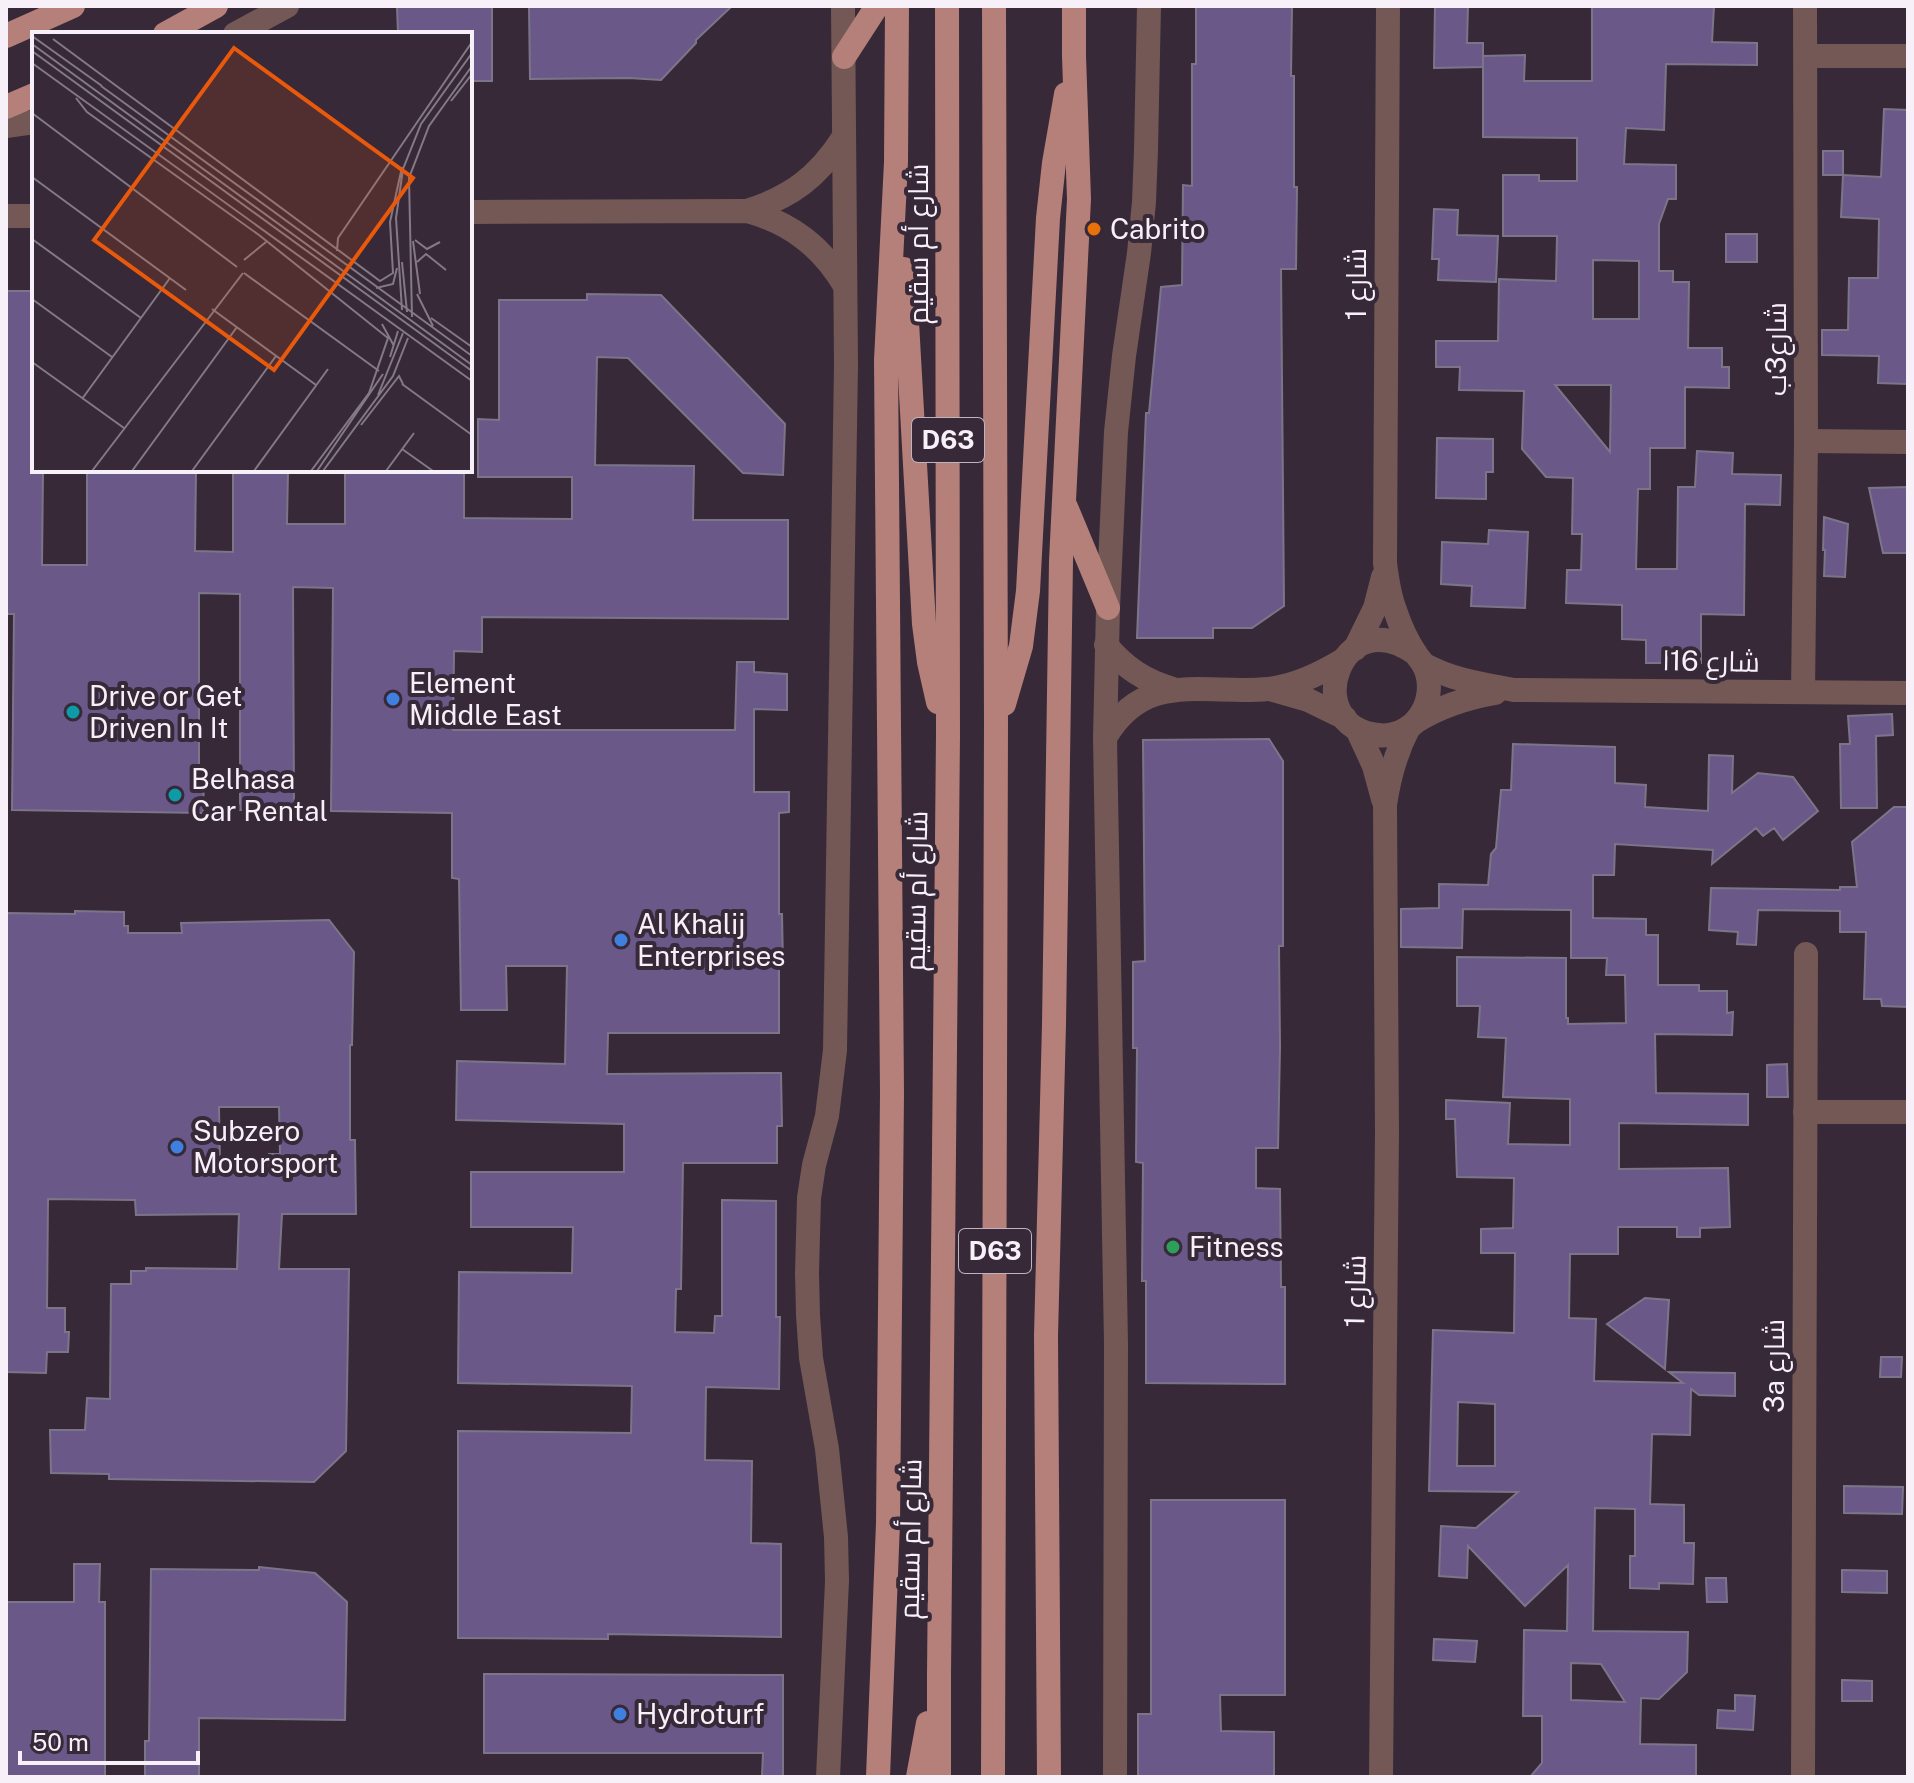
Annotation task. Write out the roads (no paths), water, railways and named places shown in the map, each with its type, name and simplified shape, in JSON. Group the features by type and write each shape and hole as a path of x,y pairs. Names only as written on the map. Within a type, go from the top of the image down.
{"main road":[{"path":"6,36 73,6"},
{"path":"169,32 216,6"},
{"path":"844,57 877,6"},
{"path":"878,1777 888,1523 892,1093 886,360 896,162 897,6"},
{"name":"شارع أم سقيم","path":"939,1777 948,735 947,6"},
{"name":"D63","path":"993,1777 996,725 994,6"},
{"path":"1049,1777 1046,1336 1061,561 1079,199 1074,6"},
{"path":"996,725 1014,673 1025,618 1048,218 1062,109 1074,56"},
{"path":"6,107 32,96"},
{"path":"896,162 924,624 929,662 948,735"},
{"path":"1064,501 1108,608"},
{"path":"918,1777 939,1674"}],"street":[{"path":"239,32 287,6"},
{"path":"828,1777 837,1581 836,1537 827,1449 811,1358 807,1273 809,1198 827,1116 835,1050 845,428 843,6"},
{"path":"1115,1777 1116,1344 1106,645 1117,419 1144,202 1149,6"},
{"name":"شارع 1","path":"1388,6 1385,563 1395,610 1419,659"},
{"name":"شارع3ب","path":"1803,692 1805,6"},
{"path":"1806,56 1908,56"},
{"path":"6,126 32,122"},
{"path":"472,212 747,211 766,205 802,185 825,164 843,138"},
{"path":"747,211 781,223 812,243 845,286"},
{"path":"6,216 32,216"},
{"path":"1806,441 1908,442"},
{"name":"شارع 1","path":"1349,654 1366,629 1375,608 1385,563"},
{"path":"1105,738 1128,709 1149,696 1173,689 1267,689 1299,682 1322,672 1366,643 1380,640 1405,646 1419,659 1429,679 1425,710 1412,725 1383,736 1370,734 1308,700 1267,689"},
{"path":"1106,645 1142,678 1173,689"},
{"path":"1349,654 1336,673 1334,689 1337,705 1351,723"},
{"name":"شارع 16ا","path":"1419,659 1452,678 1514,690 1908,693"},
{"name":"شارع 16ا","path":"1412,725 1464,699 1514,690"},
{"name":"شارع 1","path":"1351,723 1374,766 1385,805"},
{"name":"شارع 1","path":"1381,1777 1387,1132 1385,805 1393,765 1412,725"},
{"name":"3a شارع","path":"1803,1777 1806,954"},
{"path":"1805,1112 1908,1112"}],"place":[{"name":"Cabrito","path":"1094,229"},
{"name":"Element Middle East","path":"393,699"},
{"name":"Drive or Get Driven In It","path":"73,712"},
{"name":"Belhasa Car Rental","path":"175,795"},
{"name":"Al Khalij Enterprises","path":"621,940"},
{"name":"Subzero Motorsport","path":"177,1147"},
{"name":"Fitness","path":"1173,1247"},
{"name":"Hydroturf","path":"620,1714"}]}
